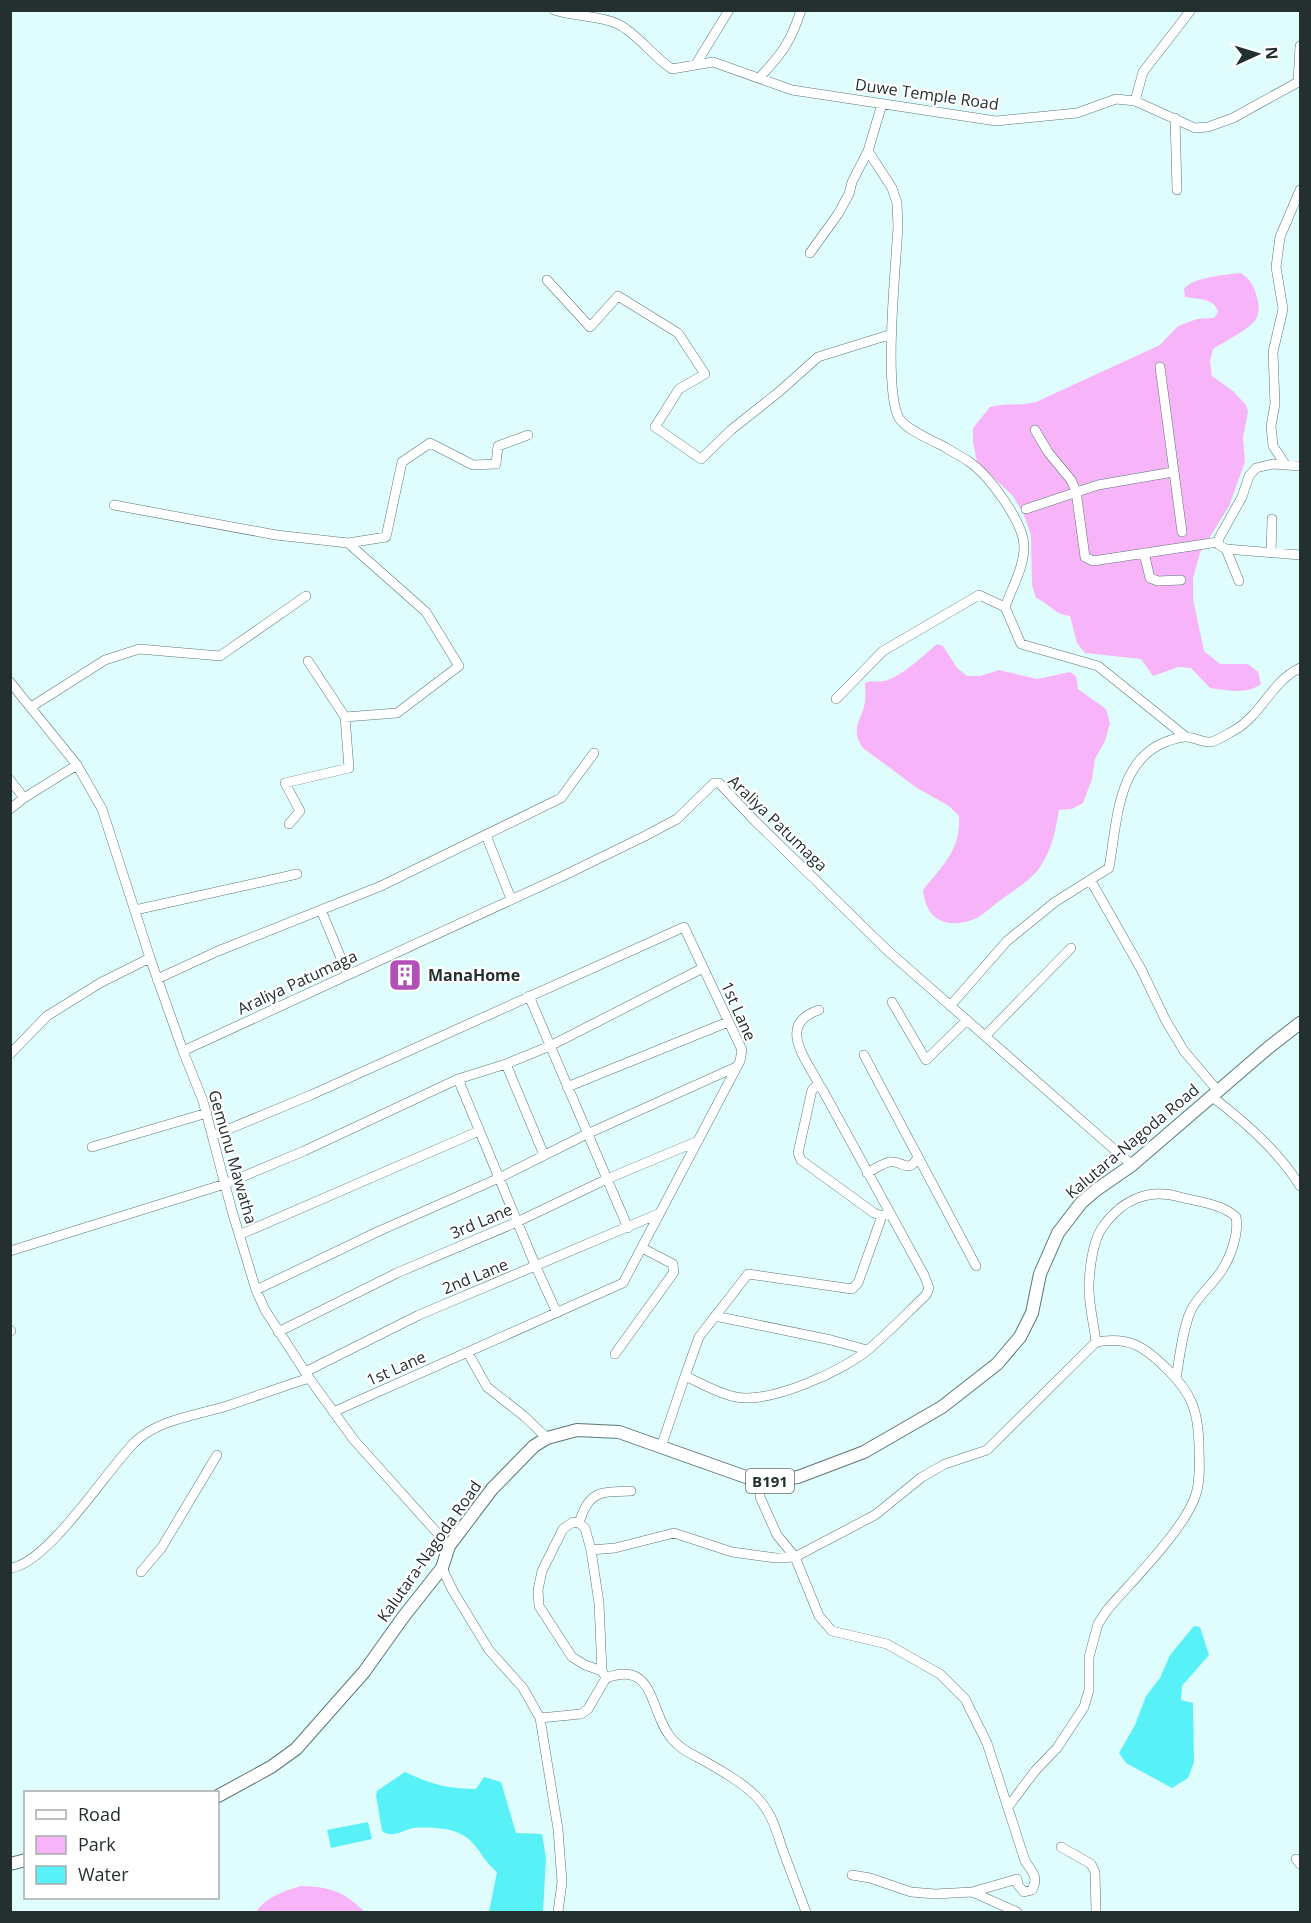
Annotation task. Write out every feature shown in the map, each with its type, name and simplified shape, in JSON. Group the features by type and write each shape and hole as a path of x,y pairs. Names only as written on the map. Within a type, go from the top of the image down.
{"main road":[{"name":"Kalutara-Nagoda Road","path":"219,1795 271,1767 296,1749 364,1672 442,1568 450,1546 492,1490 534,1446 547,1438 578,1430 620,1432 760,1482 798,1477 864,1452 942,1407 997,1364 1020,1336 1032,1313 1040,1274 1058,1233 1067,1220 1096,1190 1132,1164 1300,1023"}],"street":[{"name":"Duwe Temple Road","path":"554,10 597,18 619,25 640,41 658,60 672,69 713,62 792,90 996,121 1077,113 1116,99 1135,102 1195,128 1208,127 1233,118 1299,82"},
{"path":"696,64 729,10"},
{"path":"759,78 780,56 794,33 801,10"},
{"path":"1135,102 1143,72 1191,10"},
{"path":"1299,82 1300,46"},
{"path":"810,253 838,214 868,151 882,104"},
{"path":"1174,118 1177,190"},
{"path":"868,151 892,188 897,203 898,227 892,334 894,402 899,419 915,431 970,462 999,492 1021,526 1024,545 1023,560 1005,607"},
{"path":"1285,464 1273,446 1270,426 1275,404 1273,352 1282,309 1276,267 1281,237 1300,190"},
{"path":"547,280 590,327 618,296 678,333 705,374 679,389 655,426 701,459 731,430 818,357 892,334"},
{"path":"1160,367 1182,532"},
{"path":"1035,430 1048,452 1071,480 1076,491 1085,557 1093,561 1218,542 1226,549 1239,581"},
{"path":"114,504 276,535 348,543 386,537 402,462 430,443 473,465 496,464 498,446 528,435"},
{"path":"1218,542 1242,497 1249,476 1256,468 1272,464 1300,466"},
{"path":"1026,509 1076,491 1173,472"},
{"path":"1271,553 1272,519"},
{"path":"345,717 397,713 459,666 426,612 348,543"},
{"path":"1226,549 1300,555"},
{"path":"1144,553 1150,578 1158,581 1181,580"},
{"path":"836,699 883,651 979,595 1005,607 1021,644 1098,666 1186,737"},
{"path":"32,707 105,660 139,649 220,656 306,596"},
{"path":"289,824 300,811 285,783 349,768 345,717 308,661"},
{"path":"951,1006 1008,940 1055,902 1109,868 1123,788 1129,775 1144,756 1169,741 1186,737 1212,742 1234,730 1254,714 1282,679 1300,668"},
{"name":"Gemunu Mawatha","path":"10,682 77,765 102,810 157,979 207,1113 256,1290 278,1332 354,1440 450,1546"},
{"path":"157,979 218,951 381,886 561,798 594,753"},
{"path":"10,809 77,765"},
{"path":"10,780 24,798"},
{"name":"Araliya Patumaga","path":"183,1051 512,899 677,819 714,783 719,783 888,951 1132,1164"},
{"path":"486,835 512,899"},
{"path":"135,910 297,874"},
{"path":"1091,881 1184,1051 1214,1093 1290,1168 1300,1186"},
{"path":"321,910 348,975"},
{"name":"1st Lane","path":"212,1136 311,1095 684,927 742,1050 736,1067 698,1142 623,1283 333,1412"},
{"path":"985,1036 1071,948"},
{"path":"10,1054 47,1016 100,983 150,958"},
{"path":"10,1251 225,1184 304,1151 458,1079 506,1064 550,1046 703,968"},
{"path":"530,996 628,1228"},
{"path":"892,1002 926,1060 967,1020"},
{"path":"685,1376 735,1397 761,1396 795,1388 867,1350 926,1295 928,1288 924,1275 886,1214 867,1173 795,1039 796,1028 810,1013 819,1010"},
{"path":"567,1087 728,1022"},
{"path":"864,1055 976,1266"},
{"path":"506,1064 544,1155"},
{"path":"256,1290 377,1232 499,1178 587,1134 736,1067"},
{"path":"458,1079 557,1313"},
{"path":"820,1086 812,1090 798,1153 801,1161 874,1213 886,1214"},
{"path":"92,1147 207,1113"},
{"path":"239,1235 479,1131"},
{"name":"3rd Lane","path":"278,1332 398,1273 517,1222 607,1179 698,1142"},
{"path":"867,1173 888,1162 908,1166 914,1164 918,1157"},
{"path":"1096,1342 1089,1284 1096,1241 1103,1226 1131,1200 1146,1194 1171,1194 1228,1210 1236,1217 1238,1226 1233,1243 1223,1269 1192,1310 1185,1330 1176,1378"},
{"name":"2nd Lane","path":"10,1568 22,1565 47,1547 135,1441 160,1426 226,1406 307,1375 419,1315 658,1214"},
{"path":"661,1447 699,1336 748,1274 852,1289 858,1283 886,1214"},
{"path":"615,1354 674,1272 673,1264 642,1248"},
{"path":"715,1316 831,1340 867,1350"},
{"path":"591,1550 615,1548 674,1533 732,1551 776,1558 795,1557 875,1515 922,1477 937,1468 987,1450 1096,1342 1110,1340 1134,1342 1176,1378 1195,1407 1199,1473 1196,1494 1186,1517 1107,1610 1098,1624 1089,1657 1089,1690 1084,1707 1057,1748 1035,1771 1008,1807"},
{"path":"468,1353 487,1386 547,1438"},
{"path":"141,1572 162,1547 217,1455"},
{"path":"760,1482 760,1497 777,1535 795,1557 819,1616 832,1630 887,1644 940,1674 965,1699 987,1743 1025,1861 1036,1875 1036,1883 1032,1890 1024,1892 1018,1885 1017,1879 972,1892 935,1894 910,1892 870,1878 852,1875"},
{"path":"579,1523 584,1507 593,1496 610,1491 632,1491"},
{"path":"540,1718 581,1714 588,1709 604,1674 599,1603 591,1550 585,1528 579,1523 573,1522 563,1529 542,1570 538,1590 539,1606 572,1657 604,1674 631,1673 645,1683 669,1737 682,1750 744,1787 761,1801 771,1818 806,1912"},
{"path":"442,1568 453,1591 489,1650 523,1688 540,1718 558,1829 562,1881 558,1912"},
{"path":"1061,1847 1091,1864 1095,1872 1096,1912"},
{"path":"972,1892 1017,1912"}],"green space":[{"path":"1240,273 1254,288 1258,316 1248,327 1213,349 1210,361 1212,376 1233,391 1246,405 1248,412 1243,438 1245,462 1229,506 1200,553 1193,578 1193,599 1204,651 1220,664 1248,664 1258,672 1261,684 1249,690 1236,691 1210,688 1191,668 1178,667 1153,676 1141,659 1085,653 1077,643 1070,616 1059,613 1036,598 1032,585 1031,535 1024,515 1013,496 977,462 973,428 990,407 1036,402 1160,345 1178,326 1197,319 1214,318 1218,312 1213,304 1205,300 1185,297 1184,289 1202,279"},
{"path":"937,644 943,646 957,668 967,676 980,676 999,670 1037,679 1070,672 1076,676 1078,689 1106,709 1110,723 1105,741 1095,759 1092,779 1083,803 1072,809 1059,810 1050,848 1038,870 980,916 972,920 953,923 945,922 932,915 923,890 944,865 954,848 959,828 959,816 949,806 917,788 863,748 857,735 865,702 865,683 884,681 897,676"},
{"path":"301,1886 336,1891 365,1912 256,1912 270,1898"}],"water":[{"path":"1194,1626 1200,1627 1209,1655 1182,1686 1181,1700 1193,1703 1194,1762 1188,1778 1172,1788 1126,1763 1119,1753 1135,1725 1146,1696 1160,1678 1170,1655"},
{"path":"405,1772 431,1783 456,1788 476,1789 484,1777 501,1782 516,1833 542,1834 546,1858 543,1912 489,1912 497,1872 472,1843 459,1833 446,1829 426,1828 413,1828 394,1834 382,1831 377,1791"},
{"path":"368,1822 372,1839 331,1848 327,1830"}],"place":[{"name":"ManaHome","path":"405,975"}]}
